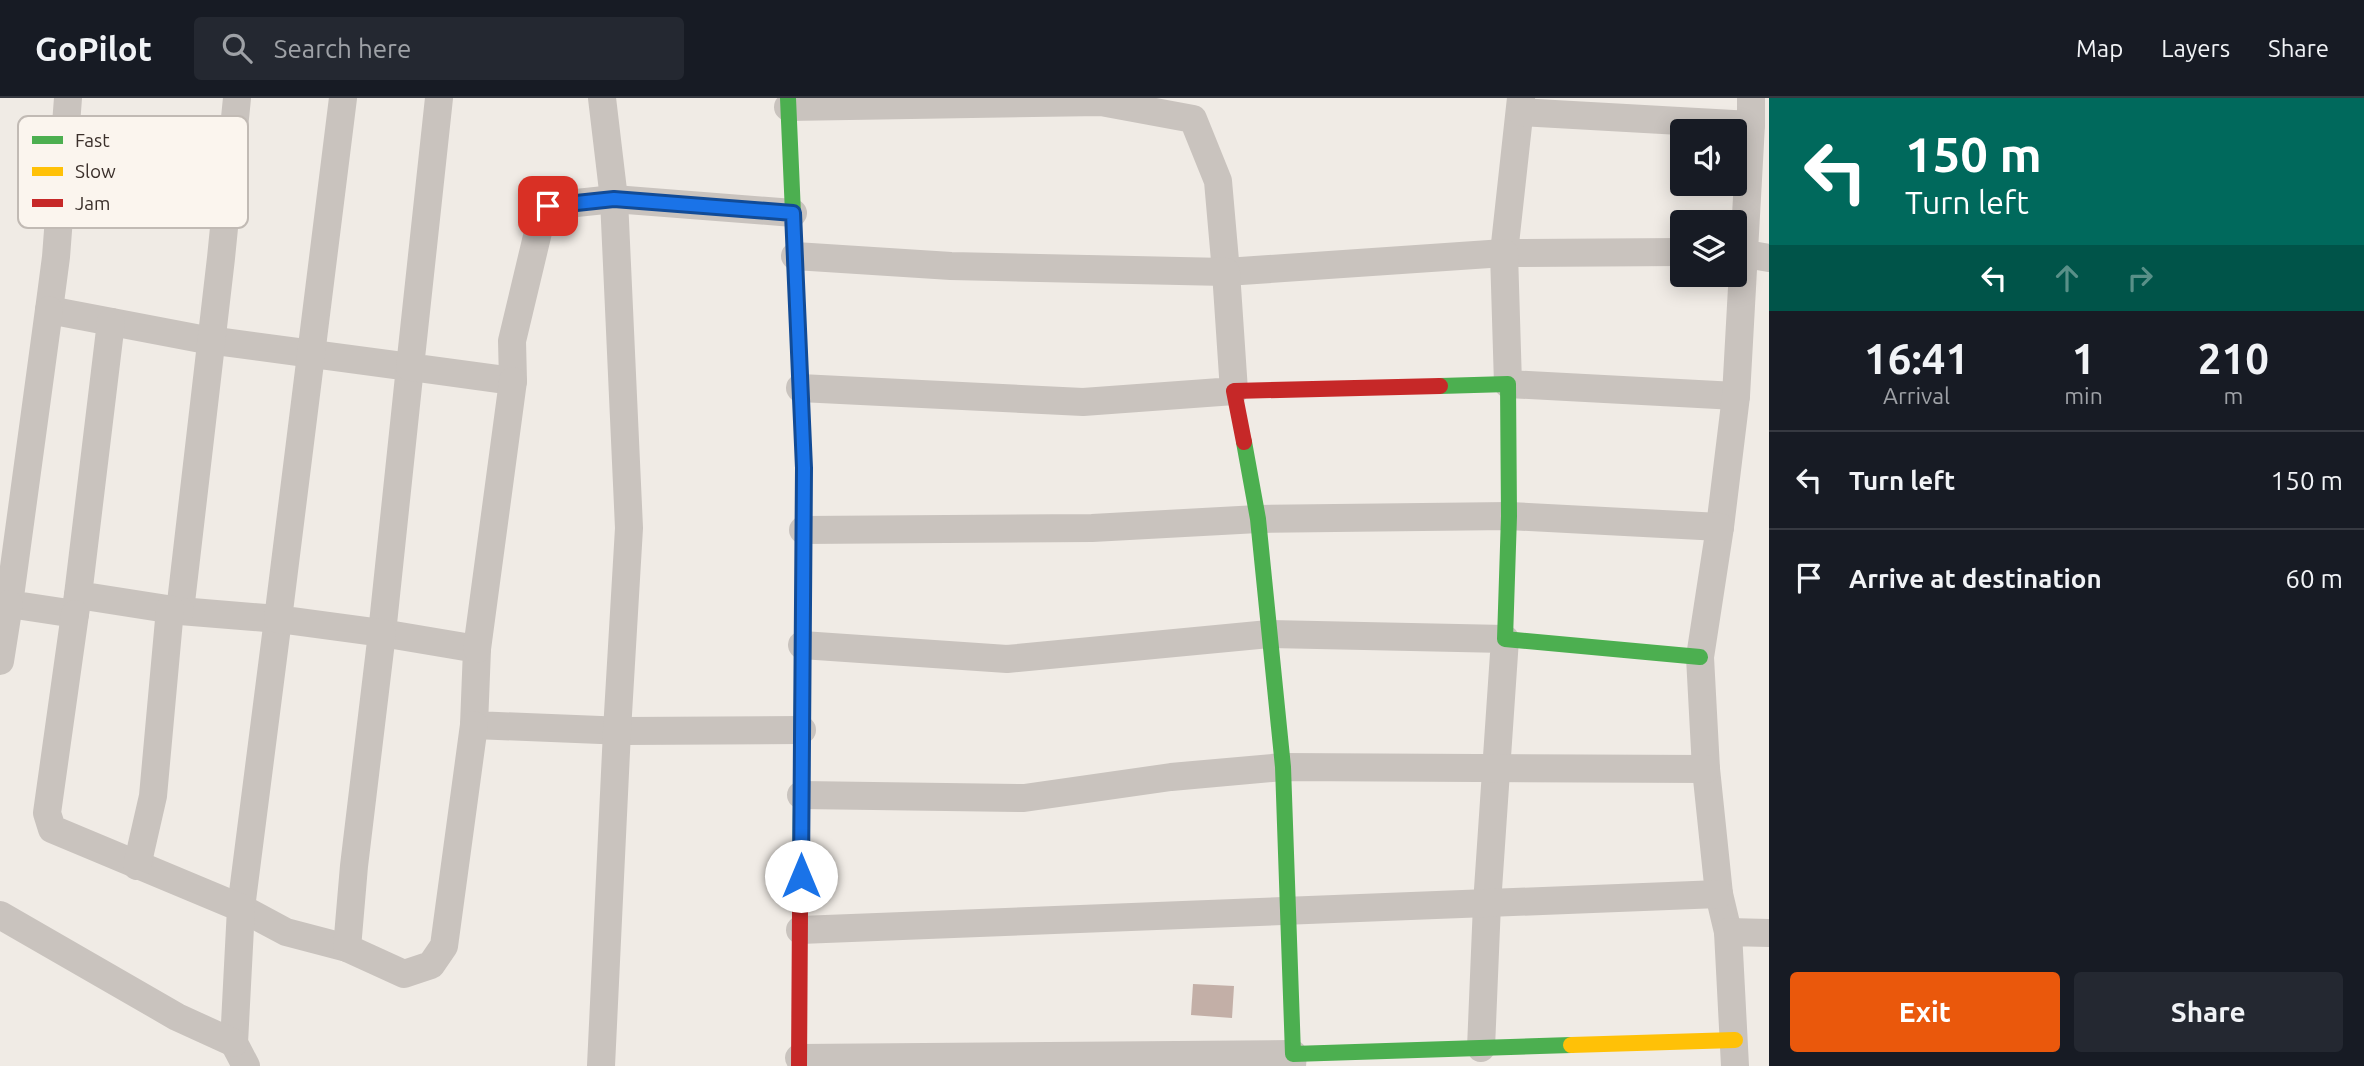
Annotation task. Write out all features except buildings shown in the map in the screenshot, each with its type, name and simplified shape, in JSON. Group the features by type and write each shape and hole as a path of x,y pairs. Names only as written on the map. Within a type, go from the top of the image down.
{"main road":[{"path":"788,102 804,468 799,1062"},
{"path":"1700,657 1505,639 1509,516 1508,384 1234,391 1258,519 1283,767 1292,1060 1481,1048 1735,1053"}],"street":[{"path":"67,116 68,98"},
{"path":"235,116 237,98"},
{"path":"240,1054 241,908 343,98"},
{"path":"347,948 439,98"},
{"path":"601,1066 629,528 614,199 603,98"},
{"path":"788,102 1101,102 1193,119 1218,180 1234,391 1083,402 800,388"},
{"path":"1735,1053 1728,932 1719,894 1706,769 1700,657 1736,396 1749,254 1751,111 1521,105 1504,253 1508,384 1736,396"},
{"path":"111,322 77,605 47,813 52,829 241,908 286,932 347,948 404,974 431,965 444,946 474,725 477,649 513,381 512,341 544,211 548,206 614,199 793,213"},
{"path":"0,662 58,228"},
{"path":"137,866 153,796 223,228"},
{"path":"794,256 951,266 1226,272 1504,253 1670,253"},
{"path":"49,310 211,340 513,381"},
{"path":"803,530 1092,528 1258,519 1509,516 1720,527"},
{"path":"9,604 175,610 278,619 477,649"},
{"path":"802,645 1007,659 1269,634 1505,639 1487,904 1481,1048"},
{"path":"474,725 617,730 802,730"},
{"path":"801,795 1024,798 1171,777 1283,767 1706,769"},
{"path":"800,930 1719,894"},
{"path":"0,915 240,1054"},
{"path":"1728,932 1769,933"},
{"path":"799,1062 1292,1060"}],"traffic: fast":[{"path":"788,98 804,468 800,912"},
{"path":"1440,386 1508,384 1509,516 1505,639 1700,657"},
{"path":"1244,442 1258,519 1283,767 1293,1054 1571,1045"}],"traffic: slow":[{"path":"1571,1045 1735,1040"}],"traffic: jam":[{"path":"1244,442 1234,391 1440,386"},
{"path":"799,1066 800,912"}],"route":[{"path":"548,206 614,199 793,213 804,468 801,876"}]}
